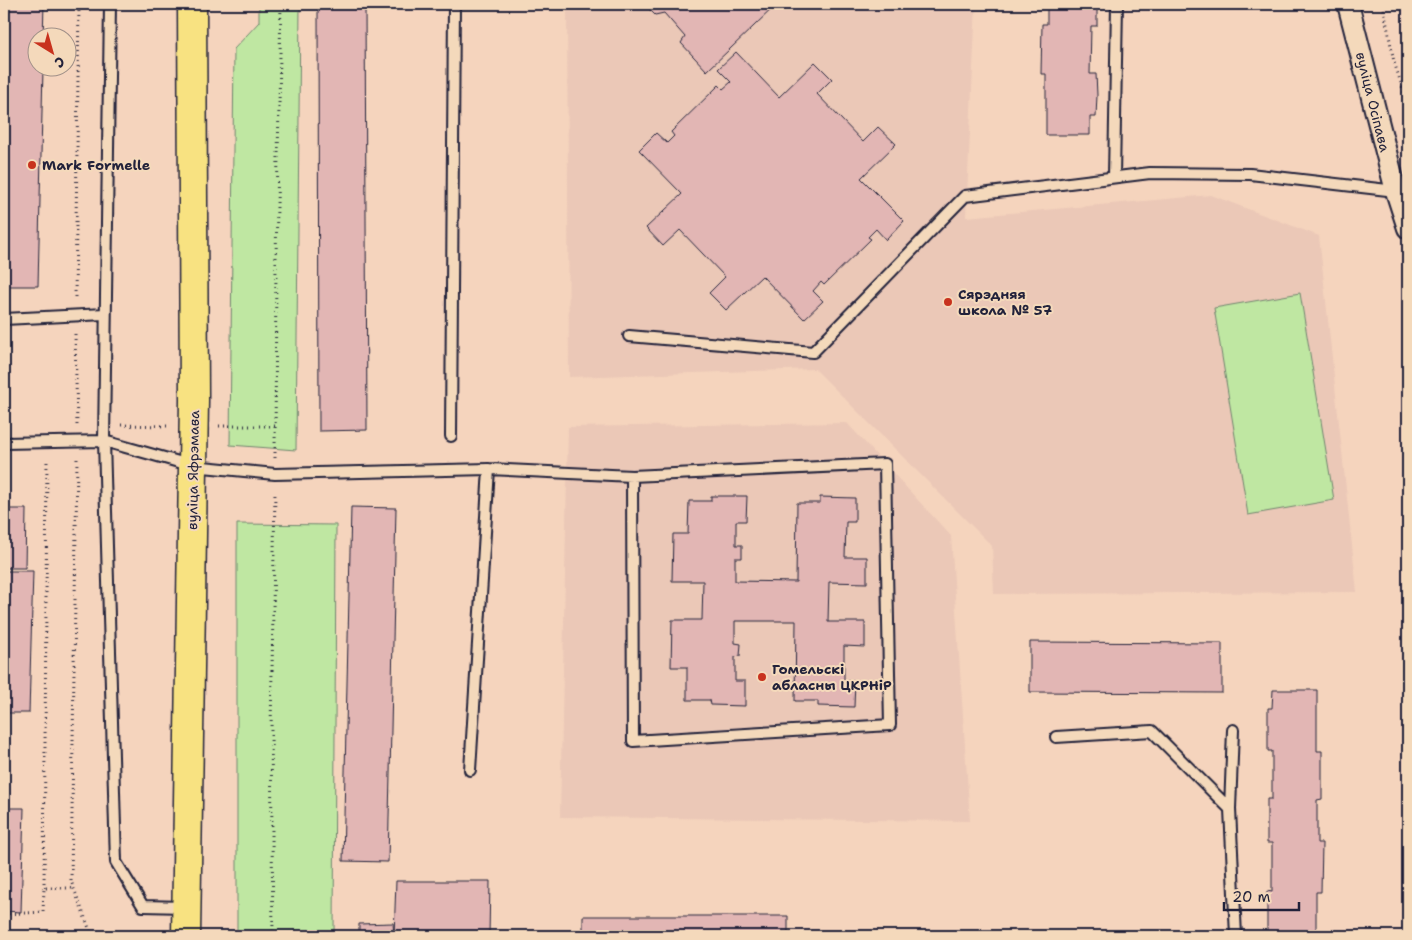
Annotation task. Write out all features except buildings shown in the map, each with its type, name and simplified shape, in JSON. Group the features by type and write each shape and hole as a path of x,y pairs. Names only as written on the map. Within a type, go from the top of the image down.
{"main road":[{"name":"вуліца Яфрэмава","path":"186,936 193,466 192,4"}],"street":[{"name":"вуліца Осіпава","path":"1348,4 1396,191 1408,228"}],"lane":[{"path":"110,4 104,441 116,862 143,906 186,907"},
{"path":"451,436 454,4"},
{"path":"1114,178 1117,4"},
{"path":"629,336 813,352 965,196 1150,173 1250,174 1396,191"},
{"path":"4,319 105,314"},
{"path":"4,443 104,441 193,466 276,474 489,469 632,476 885,464 890,725 633,741 632,476"},
{"path":"470,770 489,469"},
{"path":"1233,730 1230,809 1236,936"},
{"path":"1056,737 1152,731 1230,809"}],"path":[{"path":"79,4 75,316 78,441 71,881 92,936"},
{"path":"273,936 271,730 276,474 276,258 281,4"},
{"path":"1383,4 1394,62 1408,104"},
{"path":"4,914 43,912 47,442"},
{"path":"44,888 73,888"}],"shaded area":[{"name":"Сярэдняя школа № 57","path":"567,4 976,4 966,217 1211,195 1319,236 1357,592 994,594 992,546 815,369 569,377"},
{"name":"Гомельскі абласны ЦКРНіР","path":"847,423 951,536 970,821 560,817 568,427"}],"green space":[{"path":"259,4 300,4 296,450 230,445 234,49 259,22"},
{"path":"1300,293 1334,500 1248,515 1214,308"},
{"path":"237,524 336,525 334,936 237,936"}],"place":[{"name":"Mark Formelle","path":"32,165"},
{"name":"Сярэдняя школа № 57","path":"948,302"},
{"name":"Гомельскі абласны ЦКРНіР","path":"762,677"}]}
